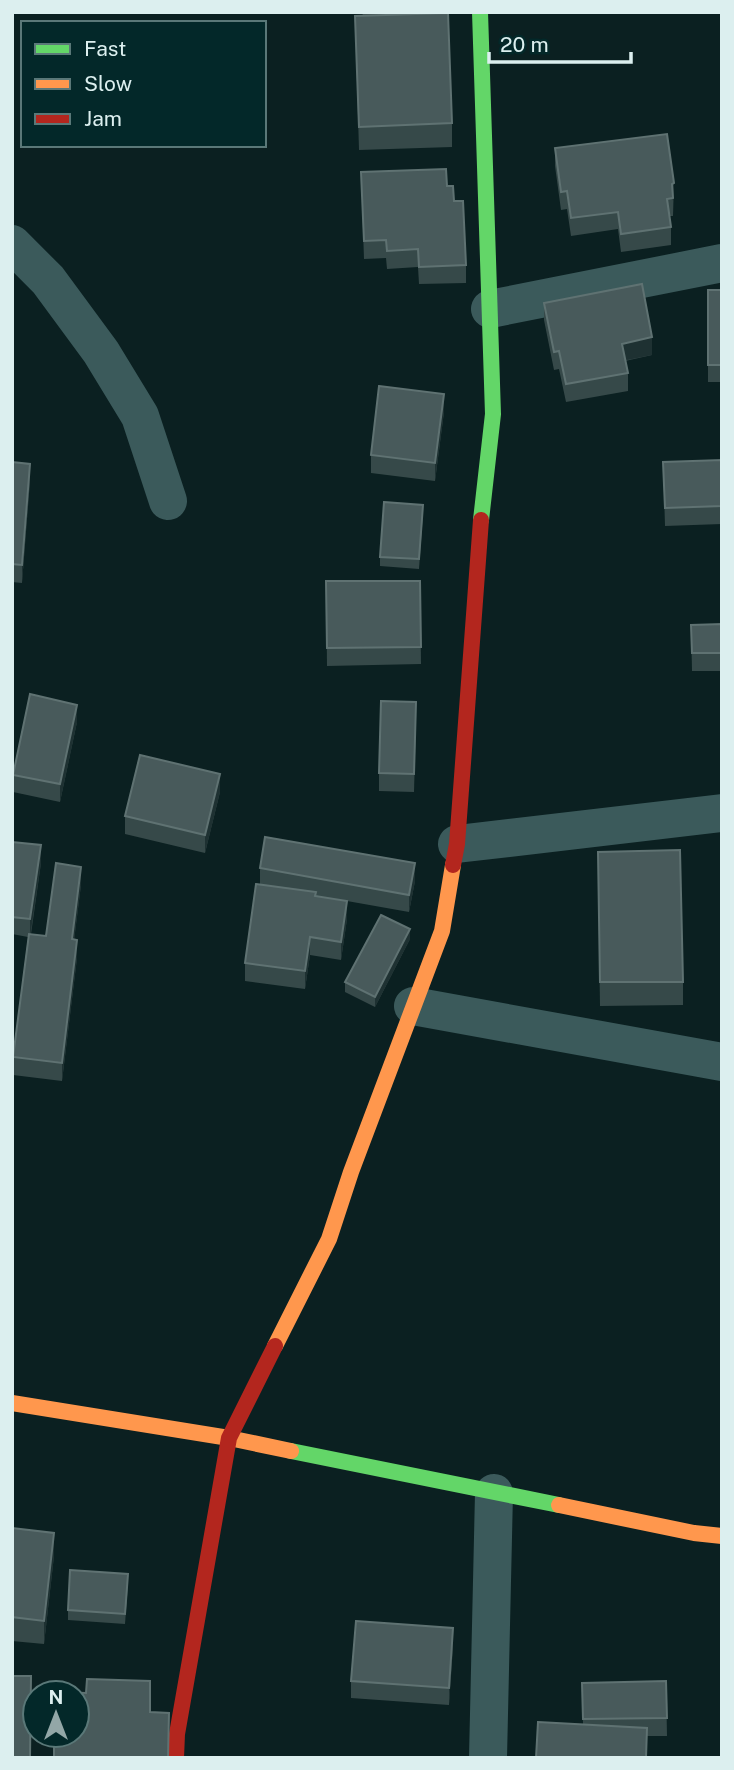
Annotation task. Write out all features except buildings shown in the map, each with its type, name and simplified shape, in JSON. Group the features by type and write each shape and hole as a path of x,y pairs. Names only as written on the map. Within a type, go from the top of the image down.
{"street":[{"path":"176,1758 177,1734 229,1438 329,1239 351,1171 442,931 457,844 477,555 494,414 480,12"},
{"path":"12,244 48,280 101,352 140,416 168,501"},
{"path":"490,309 722,263"},
{"path":"457,844 722,813"},
{"path":"413,1006 722,1062"},
{"path":"12,1403 229,1438 694,1534 722,1536"},
{"path":"488,1758 494,1493"}],"traffic: fast":[{"path":"480,12 493,414 481,520"},
{"path":"291,1451 559,1505"}],"traffic: slow":[{"path":"275,1346 329,1239 351,1172 442,931 453,865"},
{"path":"12,1403 229,1438 291,1451"},
{"path":"559,1505 694,1533 722,1536"}],"traffic: jam":[{"path":"453,865 457,844 481,520"},
{"path":"176,1758 177,1734 229,1438 275,1346"}]}
